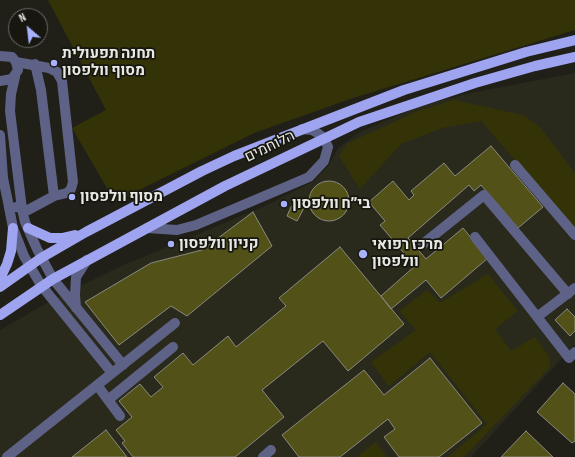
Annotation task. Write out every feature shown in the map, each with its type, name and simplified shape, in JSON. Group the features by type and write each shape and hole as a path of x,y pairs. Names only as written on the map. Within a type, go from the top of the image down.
{"main road":[{"name":"הלוחמים","path":"0,287 41,258 86,232 202,171 301,129 398,92 476,67 575,40"},
{"name":"הלוחמים","path":"0,315 41,285 87,260 225,186 358,122 468,85 535,66 575,57"},
{"path":"0,278 7,264 11,251 13,228"},
{"path":"28,228 43,236 55,238 86,232"}],"street":[{"path":"0,56 8,56 16,62 34,64 57,72 62,81 73,182 71,189 67,193 54,196 33,208 22,209 8,202"},
{"path":"16,62 18,70 11,94 10,111 22,209 28,228 52,279 123,365"},
{"path":"34,64 41,90 54,196"},
{"path":"0,81 8,81 15,77"},
{"path":"147,228 177,230 196,225 309,177 316,171 327,156 328,147 324,138 312,130 301,129"},
{"path":"0,135 2,178 13,228 29,267 41,285 112,373"},
{"path":"515,165 575,235"},
{"path":"423,244 484,195 571,291 537,317"},
{"path":"475,237 537,317 572,355"},
{"path":"76,308 76,277 87,260"},
{"path":"7,457 175,323"},
{"path":"108,400 173,348"},
{"path":"97,385 120,416"}],"shaded area":[{"path":"48,0 575,0 575,30 353,98 254,133 115,202 72,128 106,110"},
{"name":"מרכז רפואי וולפסון","path":"575,73 575,344 471,457 0,457 0,330 56,298 119,267 267,205 314,181 329,165 338,148 358,133 422,105 475,92"},
{"path":"454,100 523,115 539,126 575,173 575,229 481,121 442,128 401,144 360,189 339,156 348,143 418,111"},
{"path":"488,274 518,311 495,329 511,351 535,337 550,358 550,367 464,457 448,457 487,424 430,352 389,386 371,362 416,330 399,311 427,290 440,303"},
{"path":"376,442 387,457 356,457"}],"building":[{"path":"491,146 543,207 518,228 481,185 474,191 469,185 408,238 426,259 463,228 488,258 441,298 426,280 391,309 381,296 415,266 380,225 385,221 369,202 393,181 409,200 414,195 411,191 444,163 455,176"},
{"path":"333,181 340,184 346,190 349,201 348,209 340,218 333,221 325,221 318,218 310,209 309,197 312,190 321,182"},
{"path":"296,201 304,208 297,221 287,216 291,207"},
{"path":"253,212 272,246 187,316 171,306 119,345 85,302 151,263 202,250"},
{"path":"340,247 404,324 348,371 323,341 262,390 284,417 235,457 133,457 122,443 125,441 116,430 132,417 119,401 140,384 151,397 163,387 154,377 183,353 193,365 228,336 236,347 286,306 279,298"},
{"path":"567,309 575,317 575,331 570,336 555,320"},
{"path":"430,358 482,423 439,457 399,457 384,437 395,429 388,419 340,457 299,457 282,435 364,370 384,395"},
{"path":"563,383 575,394 575,441 572,443 537,412"},
{"path":"106,430 127,457 72,457"},
{"path":"526,431 553,457 501,457"}],"place":[{"name":"תחנה תפעולית מסוף וולפסון","path":"54,63"},
{"name":"מסוף וולפסון","path":"72,197"},
{"name":"בי״ח וולפסון","path":"284,204"},
{"name":"קניון וולפסון","path":"171,244"},
{"name":"מרכז רפואי וולפסון","path":"363,254"}]}
